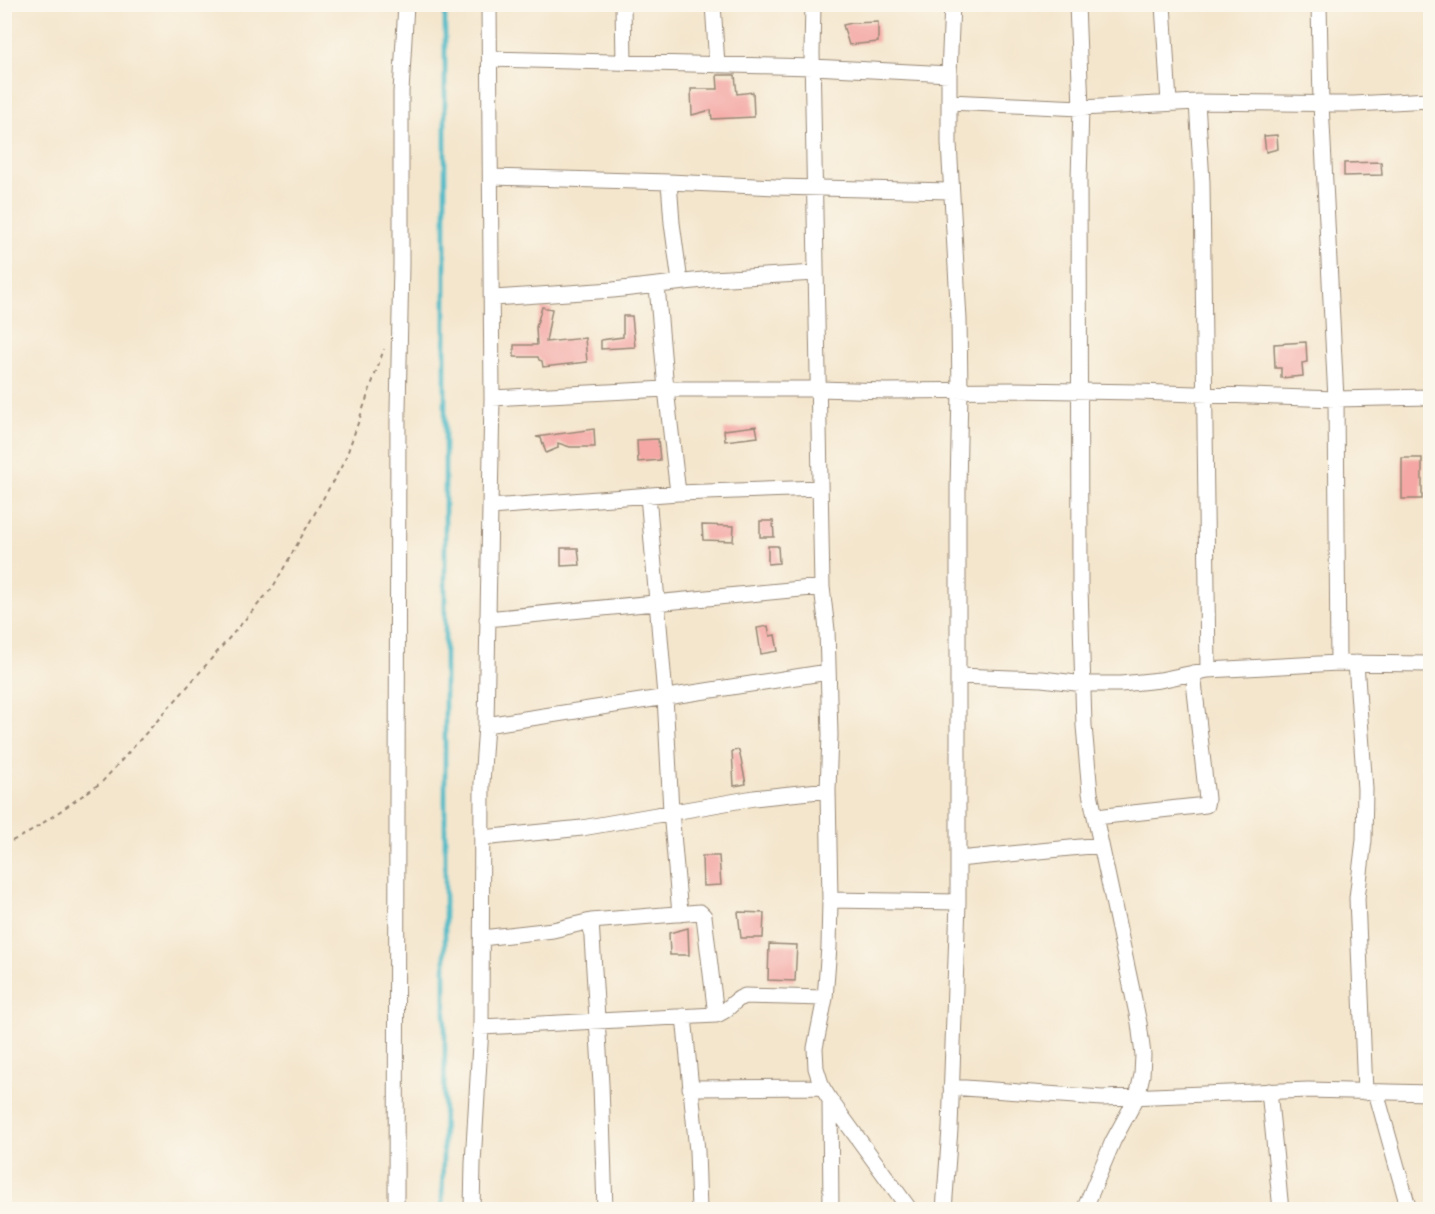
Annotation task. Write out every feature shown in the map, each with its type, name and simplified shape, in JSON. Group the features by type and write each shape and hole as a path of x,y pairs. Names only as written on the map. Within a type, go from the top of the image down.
{"street":[{"path":"396,1209 398,410 402,243 401,92 406,4"},
{"path":"472,1209 481,1027 482,783 486,725 492,398 489,4"},
{"path":"623,4 624,63"},
{"path":"713,4 717,65"},
{"path":"813,4 822,587 830,735 828,790 830,900 825,998 815,1048 816,1068 826,1094 910,1209"},
{"path":"944,1209 958,902 960,391 948,74 952,4"},
{"path":"1077,4 1081,108 1079,179 1080,587 1086,762 1139,1023 1143,1055 1137,1097 1113,1141 1084,1209"},
{"path":"1163,4 1169,103"},
{"path":"1318,4 1336,399 1338,663"},
{"path":"490,59 813,67 948,74"},
{"path":"949,102 1081,108 1197,102 1321,104 1431,100"},
{"path":"1096,817 1206,805 1208,799 1200,671 1204,394 1202,182 1197,102"},
{"path":"492,177 815,189 951,191"},
{"path":"669,182 680,282"},
{"path":"493,297 553,295 680,282 816,273"},
{"path":"657,285 678,493"},
{"path":"492,398 666,389 819,388 1204,394 1336,399 1431,397"},
{"path":"490,507 678,493 820,488"},
{"path":"648,495 680,914"},
{"path":"487,619 822,587"},
{"path":"959,676 1042,679 1084,684 1131,683 1160,680 1200,671 1338,663 1431,664"},
{"path":"1356,663 1365,789 1364,840 1357,898 1370,1092 1409,1209"},
{"path":"486,725 828,672"},
{"path":"482,838 582,828 754,798 828,790"},
{"path":"958,859 1101,844"},
{"path":"830,900 958,902"},
{"path":"482,938 553,930 591,921 700,912 704,916 716,1015"},
{"path":"591,921 598,1021 605,1209"},
{"path":"481,1027 716,1015 727,1011 745,996 825,998"},
{"path":"684,1016 697,1151 699,1209"},
{"path":"951,1087 1102,1098 1269,1091 1431,1093"},
{"path":"690,1088 826,1094"},
{"path":"1269,1091 1281,1209"},
{"path":"826,1094 831,1209"}],"path":[{"path":"4,846 30,832 102,782 273,587 345,460 384,348"}],"building":[{"path":"878,22 878,42 849,45 843,25"},
{"path":"717,75 735,75 737,94 753,92 754,117 712,119 711,110 692,115 691,89 718,89"},
{"path":"1277,135 1278,149 1266,152 1264,136"},
{"path":"1381,162 1382,175 1344,176 1344,163"},
{"path":"542,307 552,309 546,342 585,338 587,362 543,367 538,357 514,357 514,345 537,345 536,327"},
{"path":"623,316 632,316 635,347 601,349 601,340 623,337"},
{"path":"1306,342 1307,362 1302,363 1303,376 1281,378 1281,368 1275,368 1274,344"},
{"path":"756,426 758,437 725,441 724,430"},
{"path":"594,429 595,447 570,447 558,443 558,448 546,453 541,438 536,437"},
{"path":"658,439 660,460 638,462 637,440"},
{"path":"1402,458 1422,458 1422,499 1402,499"},
{"path":"760,521 773,521 774,537 760,537"},
{"path":"702,525 734,526 733,541 703,540"},
{"path":"768,546 778,546 779,563 768,564"},
{"path":"561,548 578,548 580,565 561,566"},
{"path":"768,626 770,636 775,635 778,651 761,654 757,628"},
{"path":"739,750 746,784 734,786 732,751"},
{"path":"702,856 719,856 721,885 703,886"},
{"path":"738,912 764,913 763,938 741,938"},
{"path":"688,928 689,955 670,955 669,933"},
{"path":"769,944 797,945 795,981 768,980"}],"waterway":[{"path":"442,1210 445,1049 445,4"}]}
